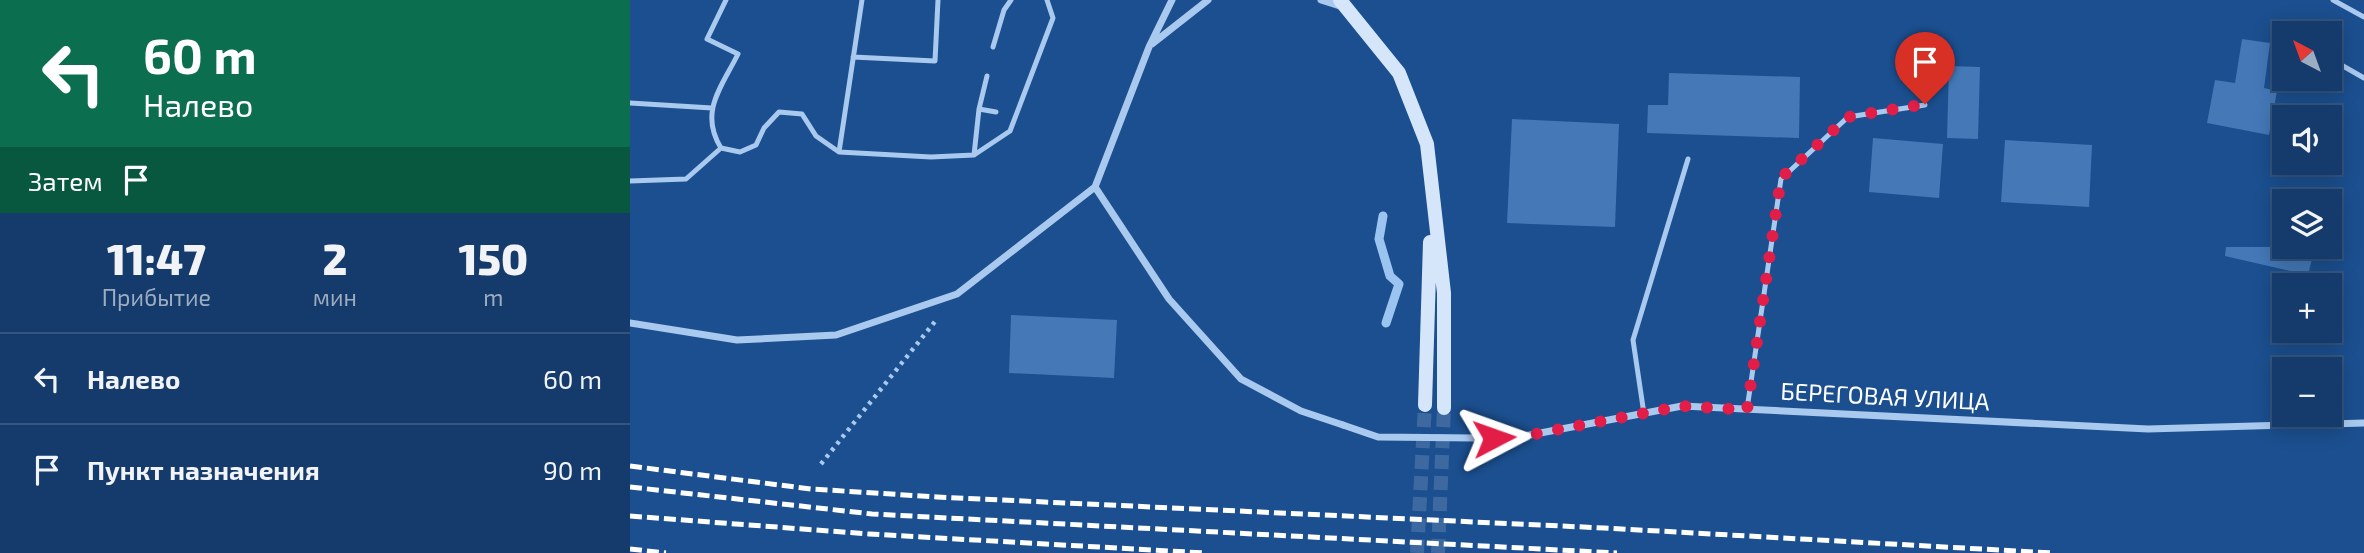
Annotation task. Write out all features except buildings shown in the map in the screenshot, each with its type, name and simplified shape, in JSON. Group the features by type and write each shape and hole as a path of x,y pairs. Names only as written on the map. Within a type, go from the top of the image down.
{"main road":[{"path":"1344,3 1399,73 1427,144 1444,293 1444,408"},
{"path":"1425,405 1432,195"}],"street":[{"path":"630,323 737,340 835,335 957,294 1094,187 1149,47 1172,0"},
{"path":"1149,47 1208,0"},
{"path":"1321,0 1344,3"},
{"name":"БЕРЕГОВАЯ УЛИЦА","path":"1094,187 1169,299 1241,379 1301,411 1378,437 1514,438 1682,406 2148,429 2364,423"}],"lane":[{"path":"726,0 707,39 738,54 712,108 710,130 721,148 740,152 756,145 764,128 779,111 802,114 816,136 839,152 931,157 974,155 1010,131 1053,18 1047,0"},
{"path":"839,152 862,0"},
{"path":"853,57 935,61 938,0"},
{"path":"993,47 1004,10 1011,0"},
{"path":"2333,0 2364,17"},
{"path":"2342,65 2364,78"},
{"path":"974,155 978,109 987,76"},
{"path":"630,103 712,108"},
{"path":"1747,410 1781,178 1848,117 1925,104"},
{"path":"978,109 996,112"},
{"path":"630,181 686,179 721,148"},
{"path":"1644,414 1633,340 1688,159"}],"path":[{"path":"821,464 957,294"}],"waterway":[{"path":"1383,216 1379,239 1390,276 1399,284 1386,323"}],"tunnel":[{"path":"1417,553 1425,405"},
{"path":"1438,553 1444,408"}],"railway":[{"path":"630,466 811,489 937,497 1604,528 2053,553"},
{"path":"630,487 872,514 1617,553"},
{"path":"630,516 869,534 1205,553"},
{"path":"630,549 666,553"}],"route":[{"path":"1494,438 1514,438 1682,406 1747,410 1781,178 1848,117 1925,104"}]}
